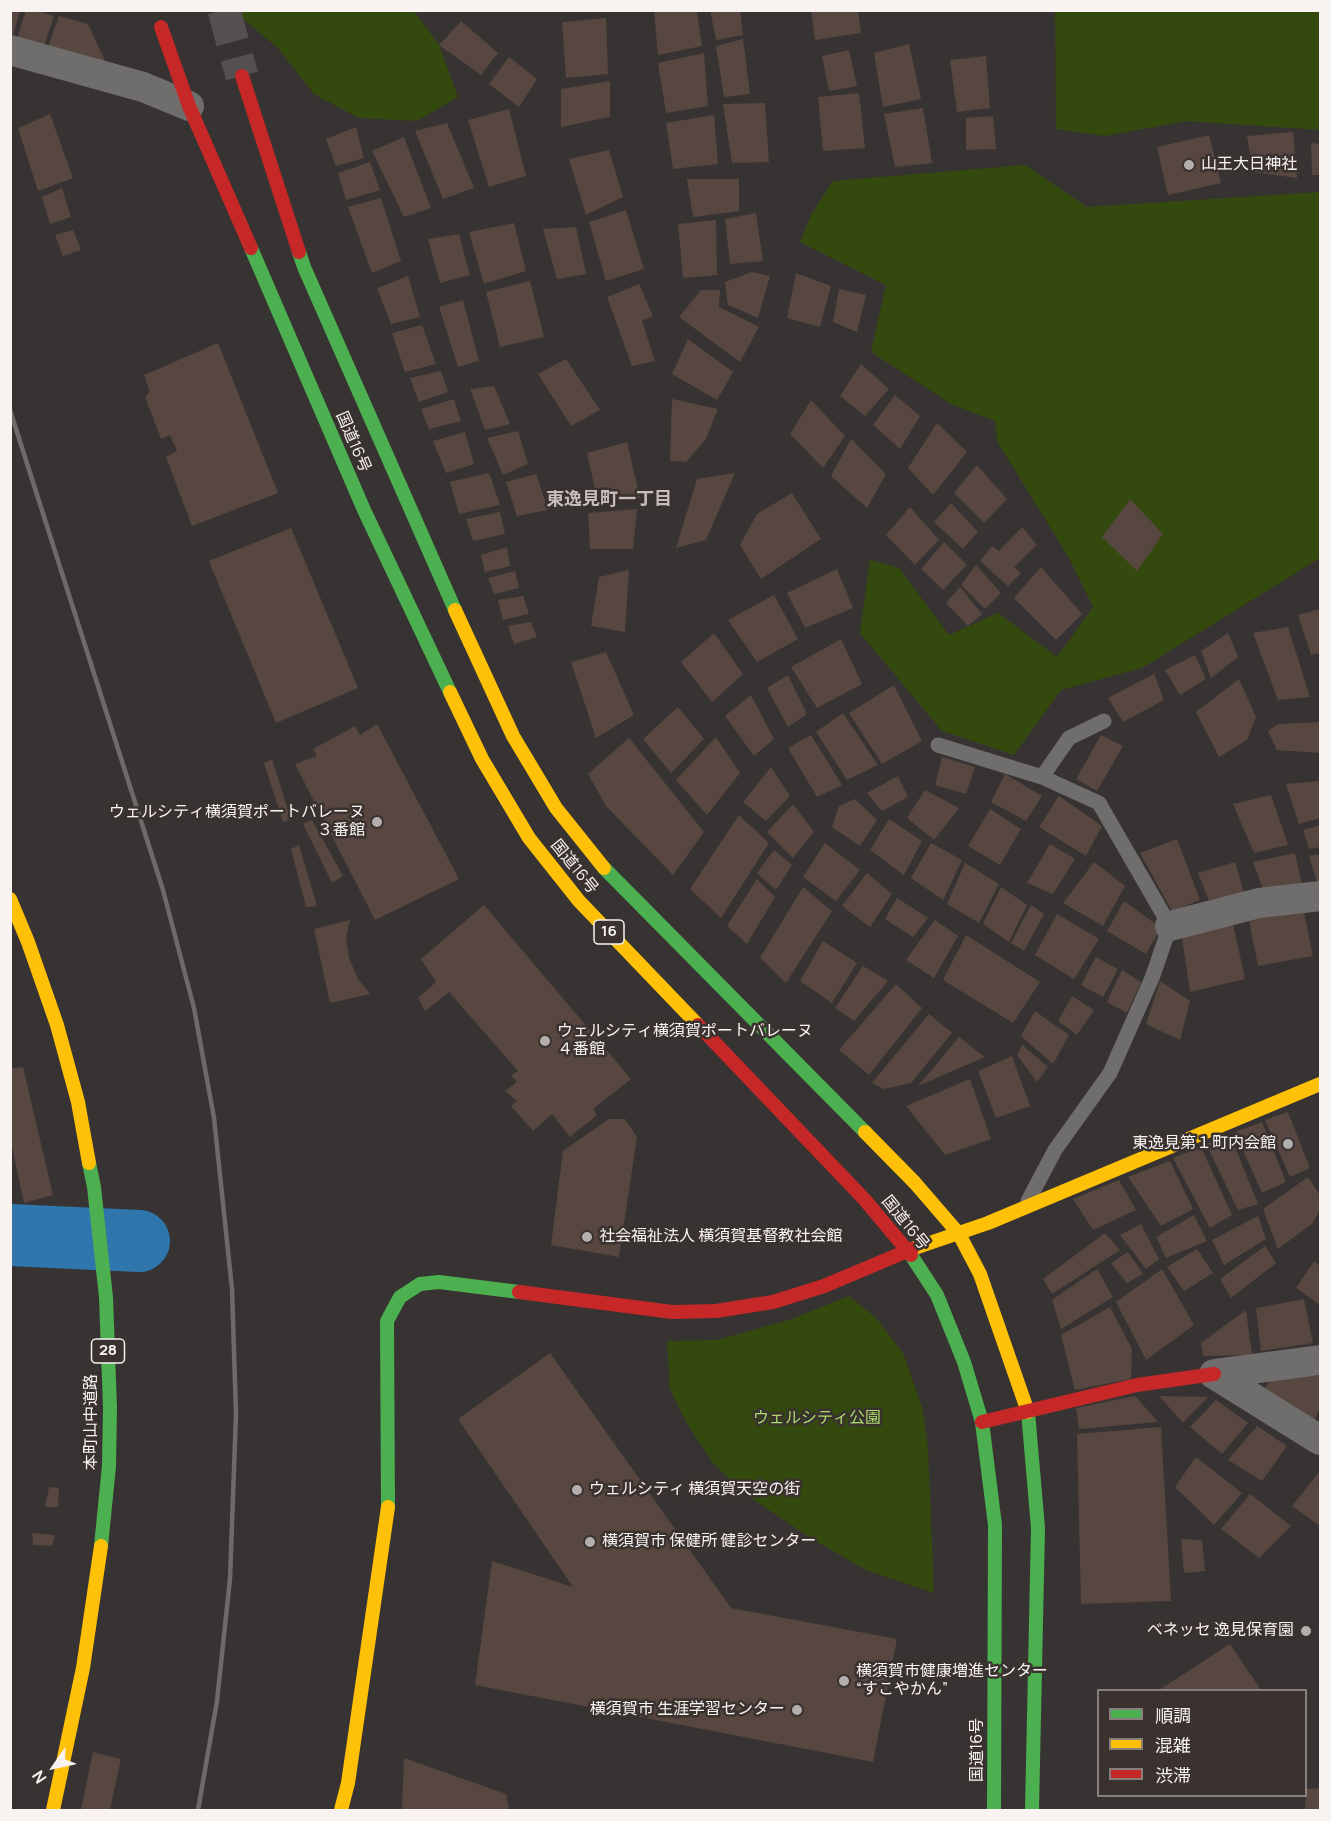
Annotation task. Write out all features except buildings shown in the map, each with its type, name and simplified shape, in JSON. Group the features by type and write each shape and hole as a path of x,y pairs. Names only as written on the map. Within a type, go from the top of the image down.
{"main road":[{"name":"国道16号","path":"161,27 189,106 364,510 482,759 529,838 579,901 865,1200 909,1250 937,1295 964,1362 982,1422 995,1526 994,1810"},
{"name":"国道16号","path":"242,76 304,267 513,736 556,808 606,870 906,1174 959,1234 980,1274 1028,1411 1038,1528 1032,1810"},
{"name":"本町山中道路","path":"10,899 57,1024 78,1102 94,1187 106,1297 110,1419 109,1467 103,1532 83,1668 53,1810"},
{"path":"341,1810 348,1783 388,1516 387,1321 400,1297 420,1284 439,1282 672,1312 716,1311 772,1302 824,1286 909,1250 959,1234 1320,1084"},
{"path":"982,1422 1137,1385 1215,1374"}],"street":[{"path":"10,50 143,87 189,106"},
{"path":"1170,926 1258,903 1320,896"},
{"path":"1215,1374 1320,1360"},
{"path":"1215,1374 1320,1440"}],"lane":[{"path":"1042,777 1069,738 1104,721"},
{"path":"938,745 1042,777 1099,803 1170,926 1152,978 1110,1073 1055,1150 1026,1207"}],"green space":[{"path":"206,11 414,11 439,45 458,97 417,121 359,118 314,94 278,48 242,18"},
{"path":"1055,11 1320,11 1320,130 1186,121 1105,136 1056,129"},
{"path":"1025,165 1087,207 1320,192 1320,558 1142,668 1061,690 1014,755 942,731 860,633 870,560 899,568 949,635 998,613 1057,657 1093,607 1069,558 997,441 995,421 951,404 871,352 886,285 800,242 811,215 833,181"},
{"name":"ウェルシティ公園","path":"849,1296 876,1318 903,1353 923,1410 928,1448 934,1593 866,1570 809,1537 742,1492 713,1463 686,1422 670,1389 667,1341 717,1340 792,1319"}],"waterway":[{"path":"10,1235 139,1241"}],"tunnel":[{"path":"224,10 242,76"}],"railway":[{"path":"10,410 163,890 194,1008 214,1118 232,1289 236,1414 230,1579 217,1701 198,1810"}],"traffic: fast":[{"path":"251,248 364,510 450,692"},
{"path":"299,252 455,610"},
{"path":"604,868 865,1132"},
{"path":"89,1163 94,1187 106,1297 110,1408 109,1466 101,1546"},
{"path":"911,1255 937,1295 964,1362 982,1422 995,1525 994,1810"},
{"path":"388,1507 387,1321 400,1297 420,1284 439,1282 519,1292"},
{"path":"1028,1412 1038,1528 1032,1810"}],"traffic: slow":[{"path":"455,610 513,736 556,808 604,868"},
{"path":"450,692 482,759 529,838 579,901 698,1025"},
{"path":"10,899 28,942 57,1025 78,1102 89,1163"},
{"path":"912,1249 988,1223 1320,1084"},
{"path":"865,1132 915,1183 959,1234 980,1274 1028,1412"},
{"path":"341,1810 348,1783 388,1507"},
{"path":"53,1810 83,1668 101,1546"}],"traffic: jam":[{"path":"161,27 189,106 251,248"},
{"path":"242,76 299,252"},
{"path":"698,1025 865,1200 911,1255"},
{"path":"519,1292 672,1312 716,1311 773,1302 824,1286 912,1249"},
{"path":"982,1422 1137,1385 1214,1374"}],"place":[{"name":"山王大日神社","path":"1189,165"},
{"name":"ウェルシティ横須賀ポートバレーヌ ３番館","path":"377,822"},
{"name":"ウェルシティ横須賀ポートバレーヌ ４番館","path":"545,1041"},
{"name":"東逸見第１町内会館","path":"1288,1144"},
{"name":"社会福祉法人 横須賀基督教社会館","path":"587,1237"},
{"name":"ウェルシティ 横須賀天空の街","path":"577,1490"},
{"name":"横須賀市 保健所 健診センター","path":"590,1542"},
{"name":"ベネッセ 逸見保育園","path":"1306,1631"},
{"name":"横須賀市健康増進センター “すこやかん”","path":"844,1681"},
{"name":"横須賀市 生涯学習センター","path":"797,1710"}],"district":[{"name":"東逸見町一丁目","path":"609,500"}]}
